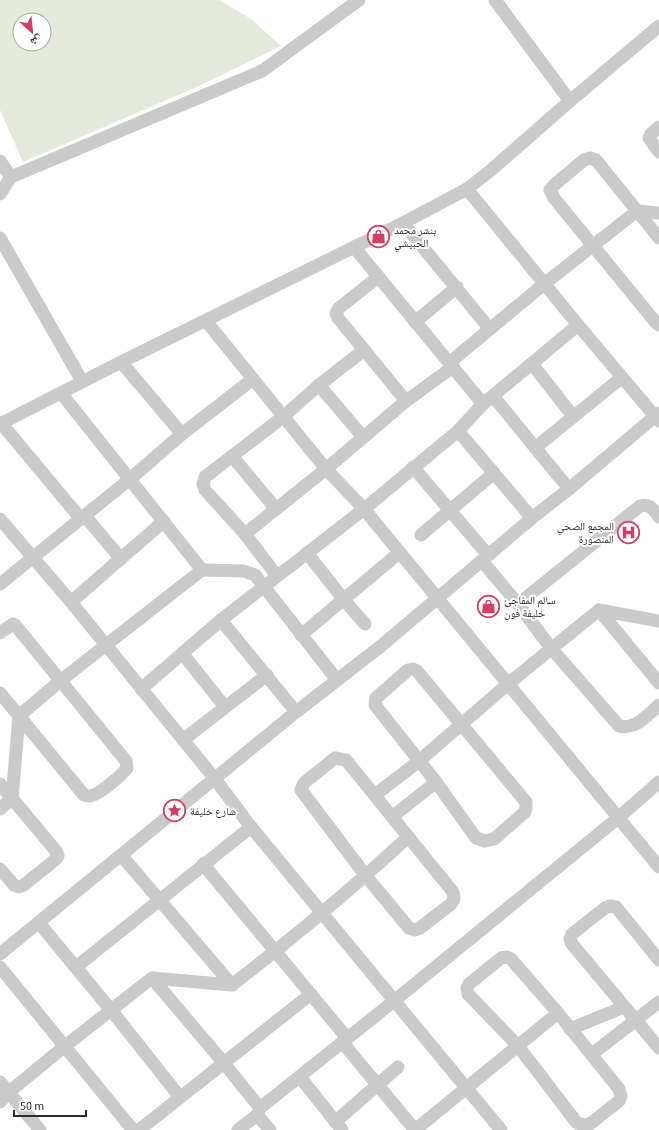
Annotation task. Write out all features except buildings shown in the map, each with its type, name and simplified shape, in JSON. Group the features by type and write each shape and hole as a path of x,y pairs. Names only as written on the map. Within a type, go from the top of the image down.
{"street":[{"path":"0,194 12,177 262,71 359,0"},
{"path":"495,0 570,101"},
{"path":"121,559 83,518 1,423 403,223 467,189 659,26"},
{"path":"659,127 651,134 649,138 659,152"},
{"path":"659,238 596,160 590,158 584,160 550,190 554,198 659,325"},
{"path":"0,161 12,177"},
{"path":"0,954 437,599 532,518 658,417 621,378 467,189"},
{"path":"244,534 451,365 490,328 637,211 659,213"},
{"path":"403,223 490,328"},
{"path":"0,238 82,382"},
{"path":"354,247 451,365 535,448 569,489"},
{"path":"378,277 339,308 336,313 338,318 406,401"},
{"path":"415,322 457,287"},
{"path":"206,321 326,468 364,509 659,867"},
{"path":"142,689 221,620 364,509 458,431 488,400 578,325"},
{"path":"277,576 244,534 205,490 203,484 205,476 284,416 319,385 364,350"},
{"path":"121,362 182,434"},
{"path":"532,364 573,416"},
{"path":"535,448 621,378"},
{"path":"0,584 33,556 83,518 182,434 253,379"},
{"path":"319,385 363,437"},
{"path":"61,393 202,570"},
{"path":"458,431 532,518"},
{"path":"232,456 276,509"},
{"path":"413,467 450,511 551,648 619,726 627,728 636,724 659,705"},
{"path":"422,535 494,473"},
{"path":"518,604 640,506 646,504 651,506 659,517"},
{"path":"0,519 71,602 105,646 215,779 251,827 501,1130"},
{"path":"71,602 164,521"},
{"path":"307,553 365,624"},
{"path":"301,635 399,553"},
{"path":"0,809 12,799 19,716 60,681 202,570 244,571 255,575 337,680"},
{"path":"599,610 659,683"},
{"path":"375,795 419,761 508,684 599,610 659,621"},
{"path":"221,620 267,674 296,712"},
{"path":"0,633 12,624 16,626 126,761 127,768 124,773 96,794 84,796 0,693"},
{"path":"182,653 225,707"},
{"path":"413,669 417,671 462,725 526,802 525,812 494,838 485,841 476,838 436,782 378,710 375,705 376,698 408,670 413,669"},
{"path":"183,740 267,674"},
{"path":"335,758 340,758 346,760 392,817 453,892 454,899 451,904 420,928 415,930 409,928 366,876 301,790 304,783 335,758"},
{"path":"392,817 436,782"},
{"path":"238,1130 345,1040 618,818 659,782"},
{"path":"0,784 58,856 24,885 19,887 14,885 0,868"},
{"path":"76,967 251,827"},
{"path":"0,1102 9,1092 65,1046 152,978 232,985 322,914 408,837"},
{"path":"121,855 232,985"},
{"path":"203,864 311,994 378,1085 415,1130 558,1013"},
{"path":"659,960 616,907 610,906 605,908 572,934 570,938 572,944 659,1048"},
{"path":"39,923 180,1097"},
{"path":"507,957 558,1013 619,1089 621,1096 619,1101 590,1124 583,1125 577,1123 518,1046 468,994 467,988 469,984 501,958 507,957"},
{"path":"0,967 133,1130"},
{"path":"152,978 223,1062 270,1130"},
{"path":"139,1130 223,1062 311,994"},
{"path":"592,1054 659,1002"},
{"path":"570,1029 624,1007"},
{"path":"300,1077 338,1126 398,1067"},
{"path":"0,1082 40,1130"}],"shaded area":[{"path":"0,0 219,0 251,19 281,46 199,86 23,162 0,110"}],"place":[{"name":"بنشر محمد الحبيشي","path":"379,236"},
{"name":"المجمع الصحي المنصورة","path":"629,532"},
{"name":"سالم المفاجئ خليفة فون","path":"489,606"},
{"name":"شارع خليفة","path":"174,811"}]}
